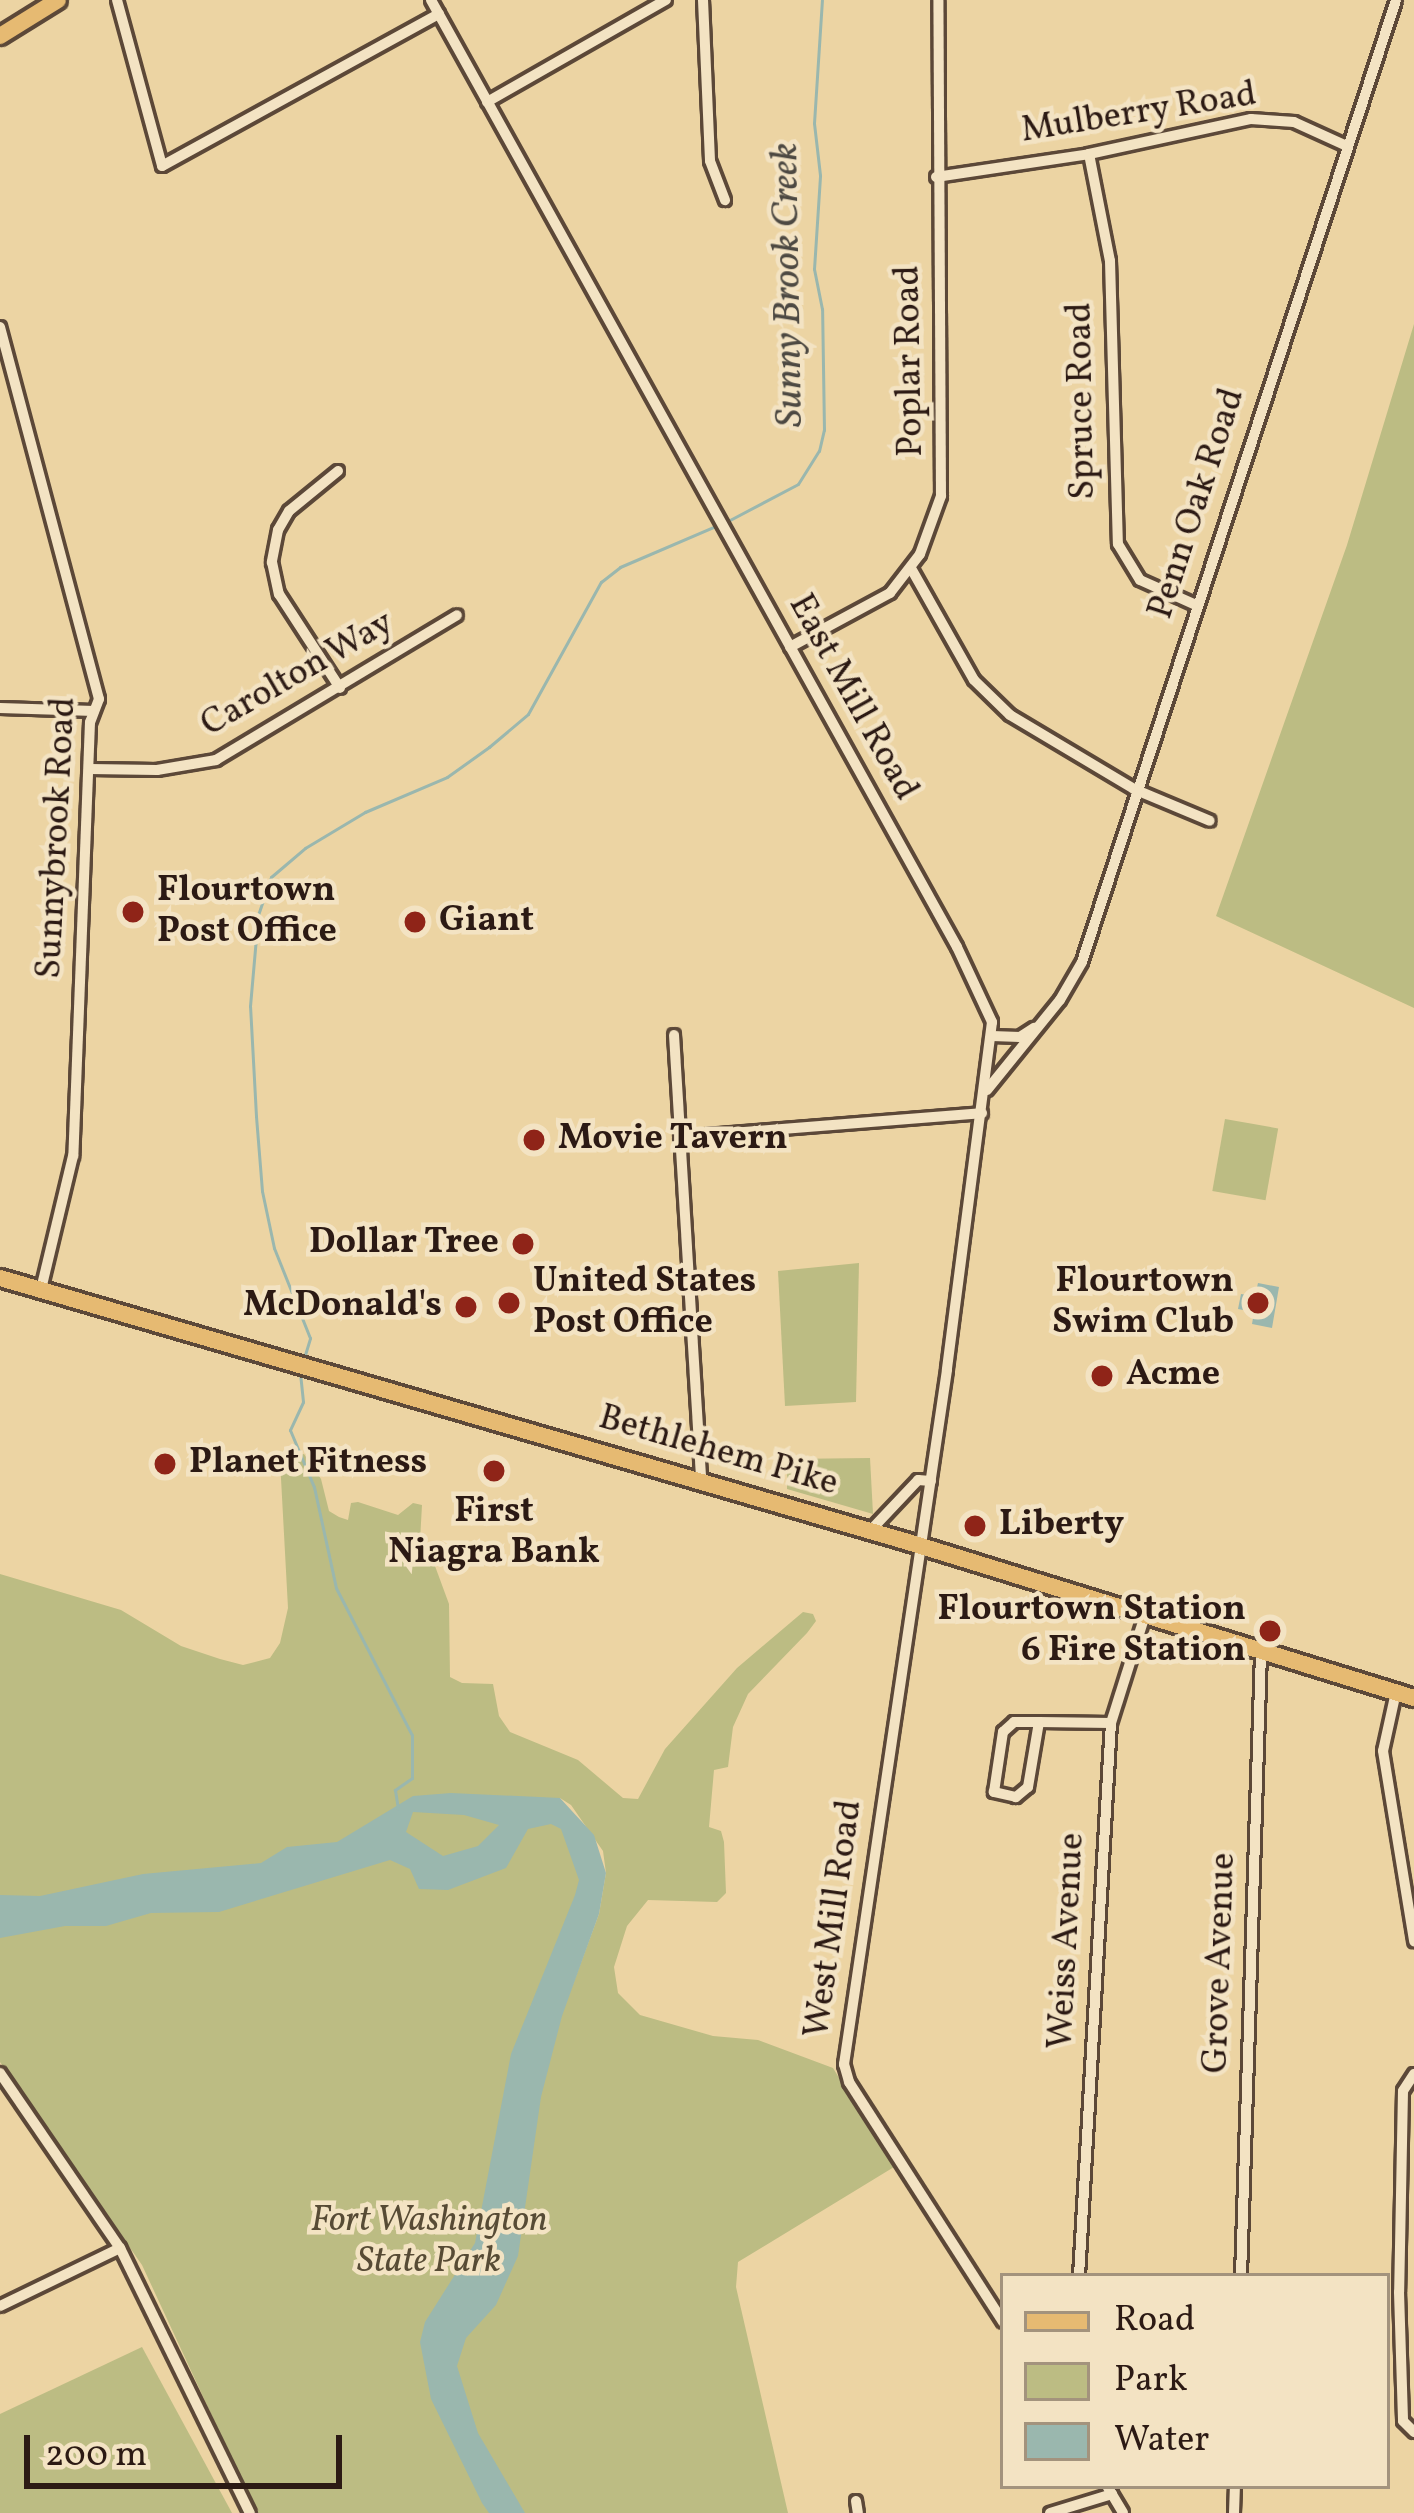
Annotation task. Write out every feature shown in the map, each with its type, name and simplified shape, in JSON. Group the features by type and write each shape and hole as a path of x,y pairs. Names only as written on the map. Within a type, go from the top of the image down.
{"main road":[{"path":"0,36 58,0"},
{"name":"Bethlehem Pike","path":"0,1278 921,1546 1405,1695"}],"street":[{"path":"117,0 162,166 439,14"},
{"name":"East Mill Road","path":"431,0 711,512 957,946 988,1011 992,1036 931,1481"},
{"path":"487,101 666,0"},
{"path":"703,0 710,161 725,200"},
{"name":"Poplar Road","path":"790,647 890,593 911,569 936,516 944,480 938,0"},
{"name":"Penn Oak Road","path":"985,1093 1044,1020 1082,962 1134,789 1396,0"},
{"name":"Mulberry Road","path":"937,177 1089,154 1251,119 1294,122 1347,146"},
{"name":"Spruce Road","path":"1089,154 1110,261 1118,544 1140,580 1196,605"},
{"name":"Sunnybrook Road","path":"1,335 99,698 90,769 72,1170 41,1289"},
{"path":"338,471 289,511 275,540 272,562 280,593 340,688"},
{"path":"911,569 974,680 1010,715 1134,789 1210,821"},
{"name":"Carolton Way","path":"90,769 202,764 340,688 458,615"},
{"path":"0,708 94,711"},
{"path":"992,1036 1020,1036 1044,1020"},
{"path":"674,1035 701,1482"},
{"path":"680,1137 982,1113"},
{"path":"870,1532 918,1480 931,1481"},
{"name":"West Mill Road","path":"931,1481 844,2065 849,2082 1000,2317"},
{"name":"Weiss Avenue","path":"1079,2273 1111,1723 1145,1615"},
{"name":"Grove Avenue","path":"1241,2273 1261,1652"},
{"path":"1405,1695 1383,1751 1414,1942"},
{"path":"1039,1722 1028,1787 1016,1797 994,1792 1003,1732 1014,1722 1039,1722 1111,1723"},
{"path":"0,2073 120,2248 250,2513"},
{"path":"1412,2432 1403,2421 1393,2291 1402,2091 1414,2074"},
{"path":"0,2306 120,2248"},
{"path":"1050,2513 1109,2490 1123,2513"}],"green space":[{"path":"1414,324 1414,1008 1216,916 1347,545"},
{"path":"1225,1119 1278,1128 1266,1200 1212,1191"},
{"path":"859,1263 856,1402 785,1406 778,1271"},
{"name":"Fort Washington State Park","path":"304,1454 321,1479 329,1511 348,1520 351,1503 398,1515 413,1503 422,1505 420,1541 404,1543 435,1566 449,1604 450,1677 462,1683 493,1684 499,1716 510,1732 578,1760 623,1798 638,1799 665,1749 737,1668 803,1612 813,1614 816,1621 807,1633 748,1694 733,1727 728,1767 714,1770 709,1827 721,1831 724,1842 726,1893 717,1902 648,1900 627,1926 614,1967 618,1993 640,2015 713,2036 758,2040 833,2068 894,2167 738,2262 736,2287 788,2513 257,2513 142,2265 0,2062 0,1574 121,1610 181,1646 220,1659 243,1665 270,1658 280,1643 288,1608 280,1460","holes":["560,1798 571,1805 603,1851 606,1873 599,1914 566,2003 595,1861 558,1815 508,1799"]},
{"path":"870,1458 873,1514 787,1489 787,1459"},
{"path":"142,2347 232,2513 0,2513 0,2414"}],"water":[{"name":"Flourtown Swim Club","path":"1258,1283 1279,1287 1272,1328 1252,1324 1254,1312 1238,1309 1241,1294 1255,1296"},
{"path":"413,1796 560,1798 594,1835 606,1873 599,1914 562,2016 541,2097 518,2256 496,2305 466,2338 457,2366 478,2433 525,2513 489,2513 482,2503 431,2399 420,2342 425,2322 475,2243 511,2054 575,1895 579,1880 561,1829 551,1824 528,1829 506,1868 448,1890 419,1889 410,1869 390,1860 219,1912 151,1913 106,1926 65,1926 0,1938 0,1895 40,1896 143,1874 261,1863 287,1847 337,1842","holes":["413,1812 464,1815 499,1825 478,1846 443,1856 406,1832"]}],"waterway":[{"name":"Sunny Brook Creek","path":"726,522 798,484 819,451 824,430 822,309 814,269 820,175 814,123 822,0"},
{"name":"Sunny Brook Creek","path":"304,1358 310,1338 274,1248 262,1191 256,1116 250,1006 258,915 271,877 305,848 365,812 447,777 489,747 528,714 601,582 620,567 718,525"},
{"name":"Sunny Brook Creek","path":"300,1373 303,1402 290,1430 314,1487 336,1588 412,1735 412,1778 395,1790 398,1809"}],"place":[{"name":"Flourtown Post Office","path":"133,912"},
{"name":"Giant","path":"415,922"},
{"name":"Movie Tavern","path":"534,1140"},
{"name":"Dollar Tree","path":"523,1244"},
{"name":"United States Post Office","path":"509,1303"},
{"name":"Flourtown Swim Club","path":"1258,1303"},
{"name":"McDonald's","path":"466,1307"},
{"name":"Acme","path":"1102,1376"},
{"name":"Planet Fitness","path":"165,1464"},
{"name":"First Niagra Bank","path":"494,1471"},
{"name":"Liberty","path":"975,1526"},
{"name":"Flourtown Station 6 Fire Station","path":"1270,1631"}]}
